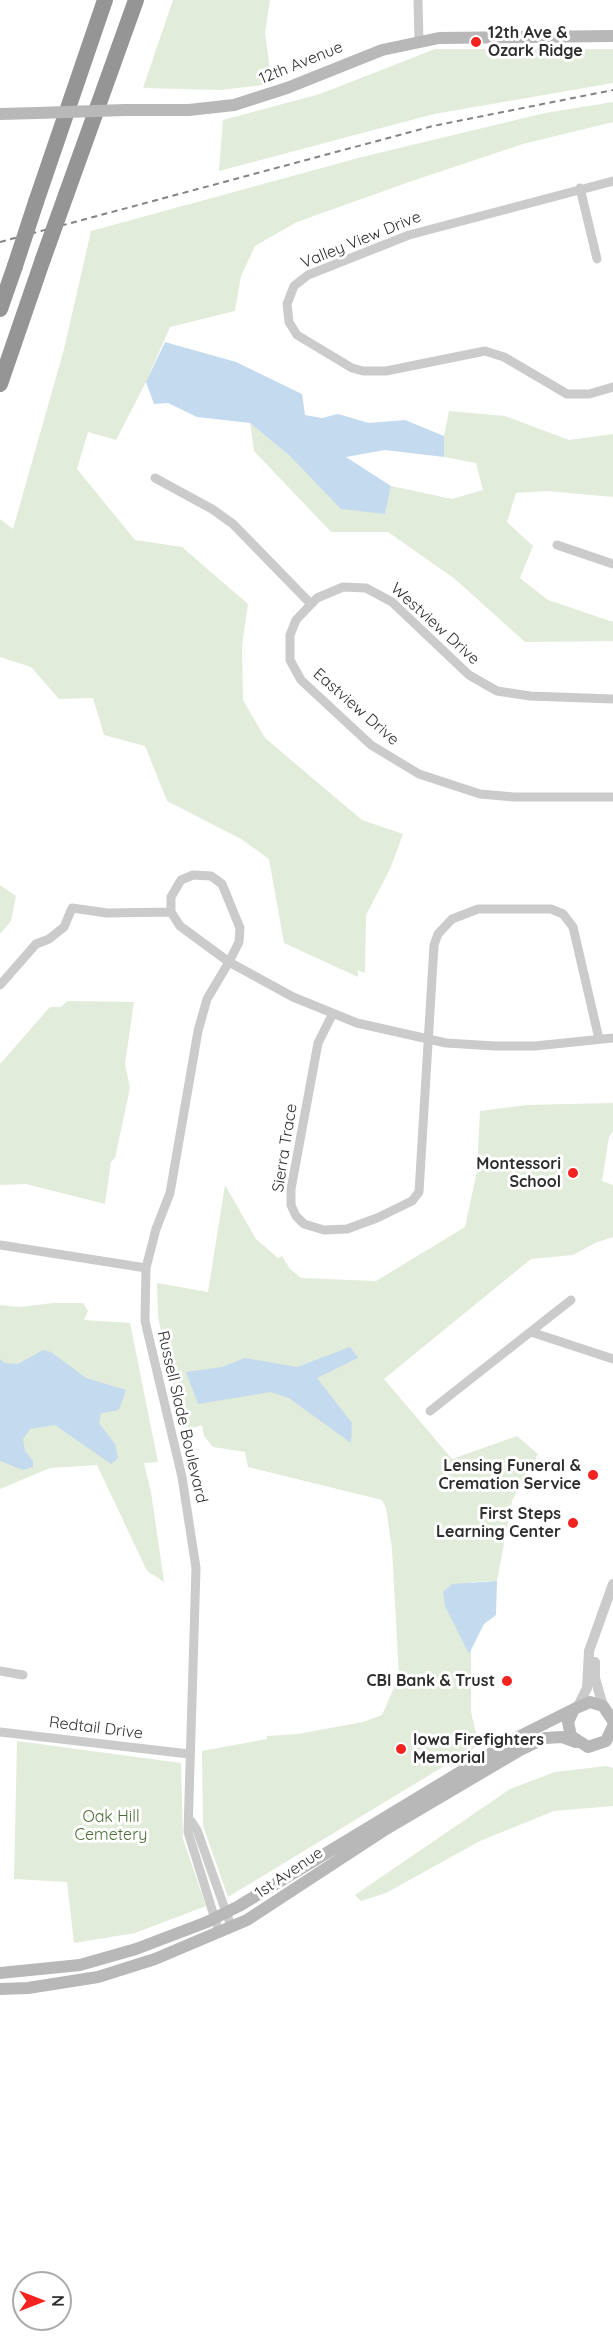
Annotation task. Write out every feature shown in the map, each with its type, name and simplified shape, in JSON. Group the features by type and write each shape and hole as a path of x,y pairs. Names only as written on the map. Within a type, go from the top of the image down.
{"highway":[{"path":"0,309 105,0"},
{"path":"0,384 136,0"}],"main road":[{"name":"12th Avenue","path":"0,114 189,110 234,105 287,88 382,50 419,41 463,36 613,36"},
{"path":"576,1742 568,1729 576,1708 590,1702 609,1712"},
{"name":"1st Avenue","path":"0,1973 80,1965 136,1949 220,1915 520,1736 576,1708"},
{"path":"601,1745 610,1736 613,1726"},
{"name":"1st Avenue","path":"0,1989 28,1988 98,1977 155,1959 256,1916 386,1829 528,1746 553,1737 588,1747 601,1745"},
{"path":"601,1745 613,1740"}],"street":[{"path":"418,0 419,41"},
{"name":"Valley View Drive","path":"613,181 427,228 308,275 294,286 290,294 287,314 291,327 304,341 352,368 363,371 386,371 485,351 504,357 567,394 589,394 613,387"},
{"path":"580,189 597,259"},
{"path":"155,478 212,509 233,524 310,603"},
{"path":"557,545 613,564"},
{"name":"Westview Drive","path":"310,603 333,590 351,586 366,588 392,602 469,675 497,692 530,696 613,699"},
{"name":"Eastview Drive","path":"310,603 296,620 290,635 292,666 301,680 343,720 394,761 446,784 480,794 514,797 613,797"},
{"name":"Russell Slade Boulevard","path":"171,912 171,897 181,880 193,875 211,876 222,884 240,928 239,942 207,999 198,1030 170,1193 156,1229 146,1268 145,1321 182,1476 196,1568 189,1754 191,1821 196,1830 220,1915 219,1932"},
{"path":"0,985 36,944 49,939 64,927 72,908 107,913 171,912 180,926 229,962 294,997 357,1023 429,1039 495,1047 535,1046 613,1038"},
{"path":"429,1039 434,945 444,926 464,913 478,909 551,909 563,914 573,927 599,1039"},
{"name":"Sierra Trace","path":"333,1013 318,1043 291,1189 291,1205 296,1216 304,1224 316,1228 347,1229 412,1201 420,1192 429,1039"},
{"path":"0,1245 146,1268"},
{"path":"430,1412 571,1300"},
{"path":"531,1332 613,1359"},
{"path":"576,1708 587,1688 589,1652 613,1584"},
{"path":"593,1645 595,1678 609,1712"},
{"path":"0,1671 24,1675"},
{"name":"Redtail Drive","path":"0,1732 189,1754"},
{"name":"Russell Slade Boulevard","path":"220,1915 231,1926"}],"green space":[{"path":"173,0 270,0 265,33 272,84 221,90 143,88"},
{"path":"435,49 613,49 613,83 434,114 219,171 223,120 320,94"},
{"path":"613,102 613,122 523,144 409,182 297,222 255,246 241,276 235,311 170,327 146,382 116,440 88,432 77,469 135,540 182,547 248,604 242,646 243,700 265,738 362,820 403,834 390,869 366,915 365,973 358,970 358,977 284,943 269,859 241,839 167,801 145,746 104,735 93,698 59,699 31,667 0,657 0,519 13,529 64,349 91,231 362,157 545,113"},
{"path":"449,411 505,416 569,440 613,434 613,497 547,491 516,493 507,522 533,546 520,578 548,600 613,622 613,641 525,642 455,579 388,532 331,532 254,451 250,423 291,457 385,514 391,486 452,499 483,490 476,463 444,457 444,436"},
{"path":"0,885 16,896 11,921 0,934"},
{"path":"67,1001 134,1002 125,1064 130,1088 115,1158 111,1162 105,1204 26,1184 0,1185 0,1064 50,1007 61,1007"},
{"path":"613,1103 613,1131 609,1137 602,1181 613,1185 613,1237 595,1243 573,1255 531,1259 384,1379 452,1459 517,1436 538,1454 512,1501 497,1581 471,1582 471,1712 479,1745 228,1897 203,1826 202,1751 267,1739 267,1736 298,1734 363,1722 382,1715 399,1676 392,1549 386,1508 382,1500 248,1467 245,1452 213,1447 204,1436 202,1425 184,1431 158,1317 157,1283 208,1292 225,1185 256,1239 278,1258 282,1256 290,1269 301,1278 376,1281 465,1227 477,1171 480,1111 527,1105"},
{"path":"53,1303 83,1303 88,1311 84,1320 130,1323 158,1462 144,1463 151,1492 164,1582 147,1571 97,1465 50,1468 0,1489 0,1305 19,1307"},
{"name":"Oak Hill Cemetery","path":"17,1741 181,1763 183,1839 206,1906 135,1933 74,1943 67,1882 14,1879"},
{"path":"606,1766 613,1768 613,1806 554,1811 480,1841 386,1893 361,1901 355,1895 510,1789 555,1772"}],"water":[{"path":"165,342 236,362 302,394 305,415 322,418 338,414 369,423 405,420 444,436 444,457 385,450 346,457 391,486 385,514 341,509 291,457 250,423 197,417 168,403 154,404 146,382"},
{"path":"350,1347 358,1358 317,1378 352,1423 351,1443 289,1398 271,1392 198,1404 186,1372 222,1367 245,1358 297,1367"},
{"path":"43,1350 51,1352 86,1378 126,1390 119,1410 101,1413 99,1423 115,1444 118,1458 111,1464 55,1425 30,1429 23,1439 25,1451 33,1461 33,1467 23,1470 0,1461 0,1359 5,1363 18,1364"},
{"path":"497,1581 496,1615 484,1624 469,1654 445,1606 443,1592 452,1584"}],"railway":[{"path":"0,242 433,126 613,90"}],"place":[{"name":"12th Ave & Ozark Ridge","path":"476,42"},
{"name":"Montessori School","path":"573,1173"},
{"name":"Lensing Funeral & Cremation Service","path":"593,1475"},
{"name":"First Steps Learning Center","path":"573,1523"},
{"name":"CBI Bank & Trust","path":"507,1681"},
{"name":"Iowa Firefighters Memorial","path":"401,1749"}]}
